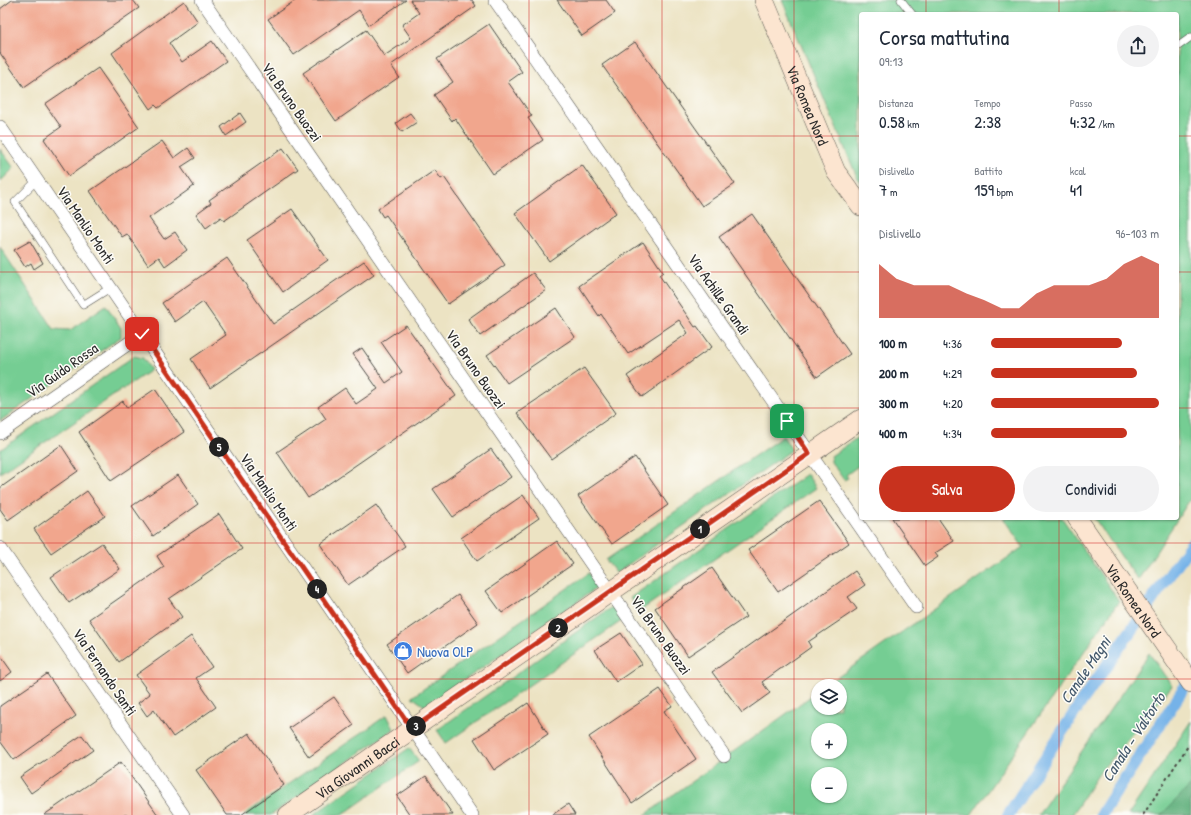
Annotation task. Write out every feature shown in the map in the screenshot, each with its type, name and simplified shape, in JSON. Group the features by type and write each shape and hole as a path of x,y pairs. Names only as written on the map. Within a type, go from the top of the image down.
{"main road":[{"name":"Via Romea Nord","path":"764,0 836,172 859,203"},
{"name":"Via Giovanni Bacci","path":"288,815 859,420"},
{"name":"Via Romea Nord","path":"1078,520 1191,683"}],"street":[{"name":"Via Bruno Buozzi","path":"202,0 724,756"},
{"name":"Via Achille Grandi","path":"495,0 916,607"},
{"name":"Via Manlio Monti","path":"0,127 472,815"},
{"name":"Via Guido Rossa","path":"0,433 142,334"},
{"name":"Via Fernando Santi","path":"0,548 183,815"}],"lane":[{"path":"901,0 910,12"},
{"path":"1179,45 1191,36"},
{"path":"36,180 15,202 83,305 110,288"}],"path":[{"path":"1142,815 1188,746"}],"green space":[{"path":"782,0 1191,0 1191,498 1179,517 1179,12 859,12 859,180"},
{"path":"0,149 14,168 0,182"},
{"path":"0,247 54,329 70,330 106,305 121,328 121,337 0,421"},
{"path":"134,356 143,358 151,370 0,473 0,450"},
{"path":"783,436 792,450 616,573 606,560"},
{"path":"859,436 859,465 846,475 848,478 844,480 831,462 831,456"},
{"path":"807,474 816,488 640,611 630,598"},
{"path":"1004,520 1063,520 1119,601 971,815 645,815 811,696 811,715 847,715 847,679 835,679 1023,547"},
{"path":"1095,520 1177,520 1138,580"},
{"path":"589,573 598,587 426,707 412,697"},
{"path":"613,606 623,620 446,743 437,730"},
{"path":"1149,653 1172,686 1100,772 1072,815 1038,815"},
{"path":"387,715 394,729 271,815 244,815"},
{"path":"1191,721 1191,785 1161,815 1128,815"},
{"path":"409,748 419,761 342,815 313,815"},
{"path":"1191,785 1191,815 1161,815"}],"building":[{"path":"12,0 133,0 139,8 24,87 0,53 0,9"},
{"path":"296,0 406,0 369,25 359,10 294,55 268,19"},
{"path":"410,0 472,0 476,6 391,65 399,77 336,121 303,73 366,30 384,56 411,38 402,25 419,13"},
{"path":"557,0 606,0 615,13 582,36"},
{"path":"184,1 198,22 169,43 182,62 212,41 226,61 158,108 155,105 150,109 112,53"},
{"path":"489,24 522,72 508,82 532,116 528,118 543,140 493,174 455,118 452,121 434,95 453,82 437,59"},
{"path":"635,42 735,184 702,206 602,65"},
{"path":"98,68 139,127 69,176 44,139 61,127 45,104"},
{"path":"240,113 246,122 226,136 221,127"},
{"path":"410,113 417,122 402,132 396,123"},
{"path":"162,141 174,158 188,148 195,158 181,167 194,186 149,218 164,239 175,232 187,250 165,266 159,257 148,265 127,234 122,237 90,191"},
{"path":"283,148 298,169 224,221 221,217 206,228 196,214 211,203 209,200"},
{"path":"582,165 616,213 549,261 515,213"},
{"path":"435,170 441,179 444,177 505,265 448,304 386,215 383,217 378,209"},
{"path":"292,209 328,260 283,292 247,240"},
{"path":"752,214 850,354 817,377 719,237"},
{"path":"30,241 43,263 34,269 31,263 25,267 14,250"},
{"path":"643,242 663,272 659,275 695,327 697,326 712,347 642,397 627,376 688,333 679,320 628,354 601,314 599,316 579,286"},
{"path":"227,258 273,324 364,261 374,275 210,388 191,359 226,335 203,302 175,322 162,303"},
{"path":"533,273 546,290 480,336 468,319"},
{"path":"556,308 575,337 507,383 487,355"},
{"path":"406,325 456,396 308,498 277,452 326,419 318,407 345,388 356,404 378,389 353,354 362,348 386,383 402,372 381,342"},
{"path":"584,368 616,413 551,459 517,413"},
{"path":"155,389 184,432 111,481 79,432 123,401 127,408"},
{"path":"61,445 78,471 8,520 0,509 0,488"},
{"path":"491,449 511,477 453,517 433,489"},
{"path":"635,457 668,505 612,544 578,496"},
{"path":"178,475 198,504 153,536 132,506"},
{"path":"87,491 105,516 51,553 34,529"},
{"path":"523,495 539,518 477,561 461,538"},
{"path":"819,501 849,543 778,592 748,550"},
{"path":"376,505 405,546 348,585 320,544"},
{"path":"219,514 242,549 169,599 182,617 119,662 89,619 164,567 157,556"},
{"path":"893,520 939,520 954,541 935,553 938,557 925,566"},
{"path":"557,541 573,564 502,613 486,591"},
{"path":"102,543 120,569 69,603 51,577"},
{"path":"712,568 746,617 688,656 655,608"},
{"path":"855,571 865,585 848,597 857,609 808,642 811,647 762,682 770,693 742,713 712,672"},
{"path":"458,595 478,623 407,673 387,644"},
{"path":"621,633 642,664 616,682 595,650"},
{"path":"191,636 212,667 196,678 216,707 173,737 154,710 147,716 138,703 150,694 136,675"},
{"path":"0,655 12,672 0,681"},
{"path":"47,674 76,716 14,760 0,741 0,706"},
{"path":"660,689 672,706 664,711 696,759 632,803 589,737"},
{"path":"334,697 354,725 309,757 289,728"},
{"path":"528,703 548,734 494,770 474,739"},
{"path":"249,733 284,785 241,815 227,815 196,770"},
{"path":"82,735 93,750 31,793 20,777"},
{"path":"121,762 158,815 44,815"},
{"path":"426,776 453,815 410,815 397,796"},
{"path":"568,804 575,815 552,815"}],"waterway":[{"name":"Canale Magni","path":"1008,815 1082,701 1191,544"},
{"name":"Canala - Valtorto","path":"1101,815 1191,677"}],"place":[{"name":"Nuova OLP","path":"403,651"}],"route":[{"path":"142,334 412,729 809,454 787,421"}]}
